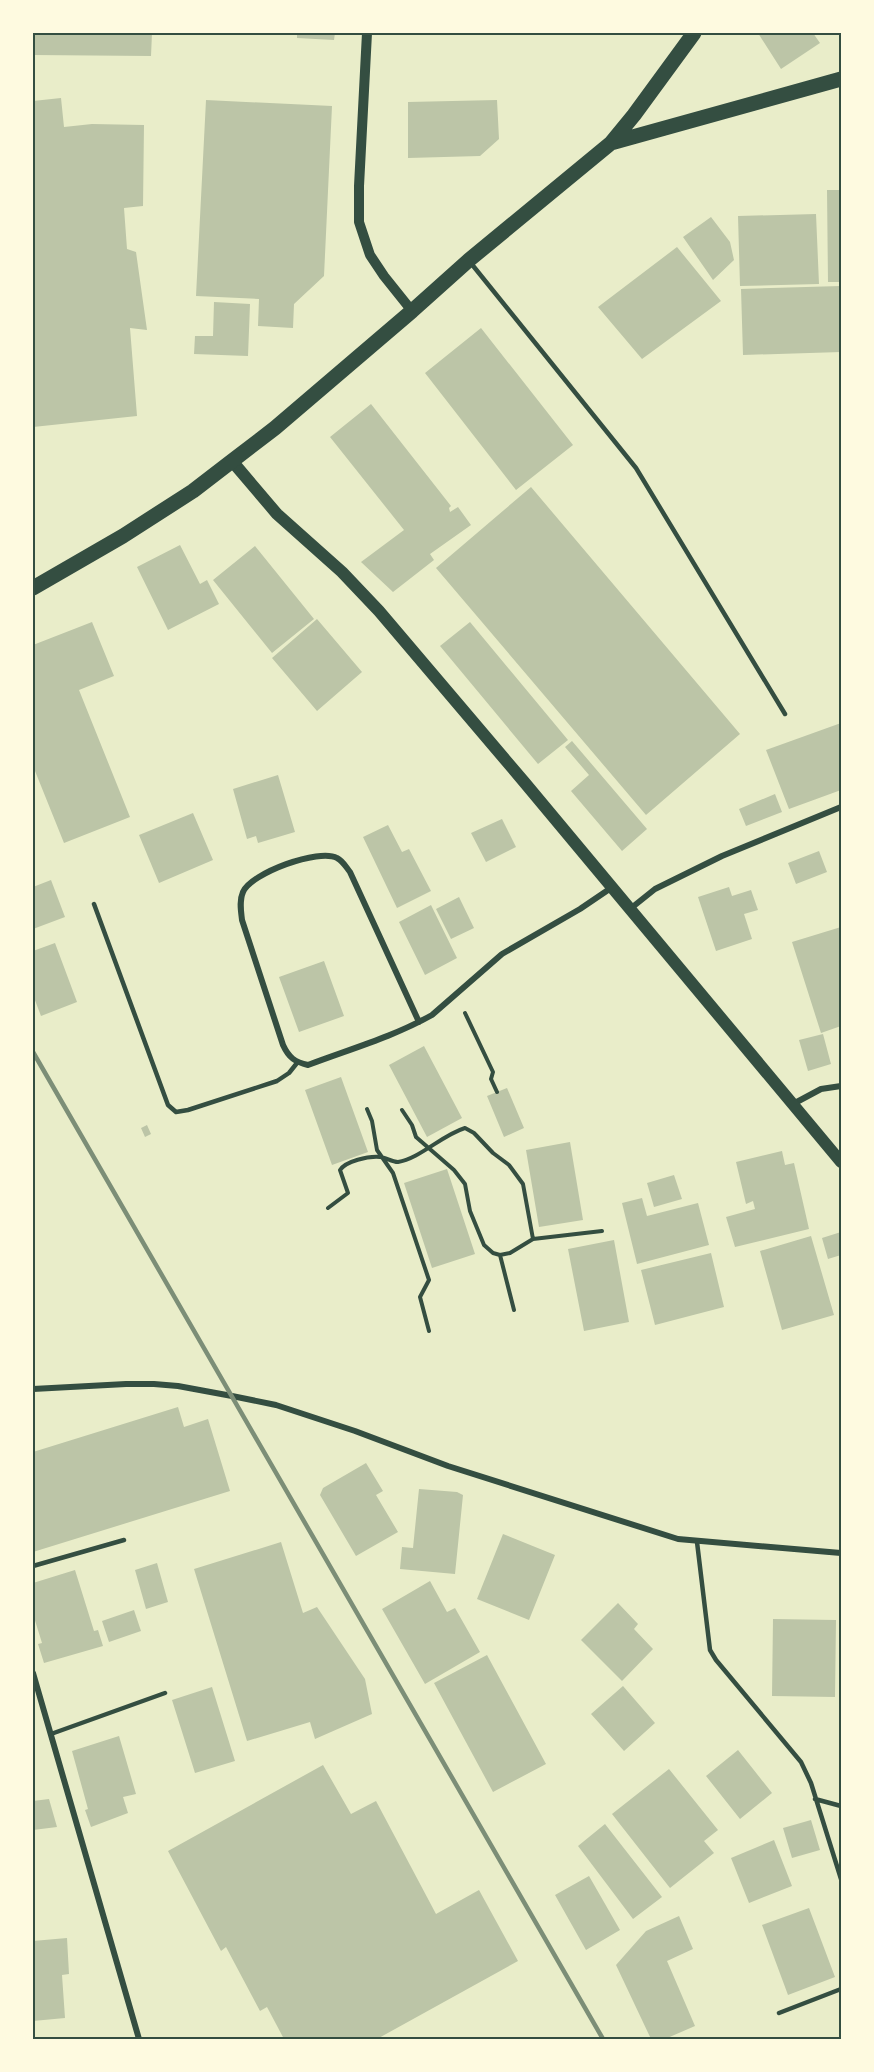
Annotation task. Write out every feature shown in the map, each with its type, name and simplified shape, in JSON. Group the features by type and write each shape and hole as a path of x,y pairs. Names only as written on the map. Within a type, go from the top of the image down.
{"main road":[{"path":"33,588 123,536 193,491 412,311 469,260 611,143 694,33"},
{"path":"611,143 841,79"},
{"path":"232,461 270,506 342,572 379,611 841,1162"}],"street":[{"path":"367,33 359,222 370,255 412,311"},
{"path":"630,909 655,889 674,879 743,847 841,807"},
{"path":"419,1022 350,872 336,857 312,856 260,875 244,890 240,903 242,920 283,1045 288,1056 297,1063 308,1065 392,1036 419,1022 432,1015 456,997 502,954 580,909 611,888"},
{"path":"792,1104 821,1089 841,1086"},
{"path":"33,1389 154,1384 207,1390 265,1403 355,1431 448,1466 663,1535 697,1542 764,1545 841,1553"},
{"path":"33,1673 140,2039"}],"lane":[{"path":"469,260 636,468 785,714"},
{"path":"94,904 168,1105 176,1112 277,1081 289,1073 297,1063"},
{"path":"33,1566 124,1540"},
{"path":"697,1542 710,1650 801,1762 811,1783 841,1879"},
{"path":"51,1734 165,1693"},
{"path":"815,1799 841,1806"},
{"path":"779,2013 841,1989"}],"path":[{"path":"465,1012 493,1072 491,1079 497,1092"},
{"path":"367,1109 372,1121 377,1150 393,1173 429,1280 420,1297 429,1331"},
{"path":"402,1110 412,1125 416,1137 454,1170 465,1184 470,1211 484,1245 493,1254 510,1253 533,1239 602,1231"},
{"path":"328,1208 348,1193 340,1170 343,1166 381,1157 395,1162 408,1159 440,1139 465,1128 474,1133 493,1153 509,1165 523,1184 533,1239"},
{"path":"500,1255 514,1310"}],"building":[{"path":"33,33 152,33 151,56 33,55"},
{"path":"297,33 335,33 334,40 297,38"},
{"path":"758,33 813,33 820,43 781,69"},
{"path":"61,98 64,127 92,124 144,125 143,206 124,208 127,249 136,252 147,330 130,328 137,416 33,427 33,101"},
{"path":"206,100 332,106 324,276 294,304 293,328 258,326 259,299 196,296"},
{"path":"497,100 499,139 480,156 408,158 408,102"},
{"path":"827,190 841,190 841,282 828,282"},
{"path":"816,214 819,284 740,286 738,216"},
{"path":"711,217 730,242 734,260 713,280 683,237"},
{"path":"677,247 721,301 642,359 598,307"},
{"path":"841,286 841,352 743,355 741,289"},
{"path":"214,302 250,304 248,356 194,354 195,336 213,336"},
{"path":"481,328 573,445 516,490 425,373"},
{"path":"371,404 451,506 450,512 458,507 471,525 430,554 434,560 393,592 361,562 404,530 330,437"},
{"path":"531,487 740,734 646,815 436,568"},
{"path":"180,545 200,584 207,580 219,604 168,630 137,567"},
{"path":"255,546 314,619 272,653 213,580"},
{"path":"317,619 362,672 317,711 272,658"},
{"path":"92,622 114,676 79,690 130,817 64,843 33,766 33,645"},
{"path":"470,622 568,740 538,764 440,646"},
{"path":"841,723 841,790 789,809 766,750"},
{"path":"572,741 647,829 622,851 571,791 589,775 565,747"},
{"path":"278,775 295,832 258,843 256,836 247,839 233,789"},
{"path":"775,794 782,812 746,826 739,809"},
{"path":"193,813 213,860 159,883 139,835"},
{"path":"502,819 516,847 486,862 471,833"},
{"path":"388,825 402,852 409,849 431,891 397,908 363,837"},
{"path":"819,851 827,872 796,884 788,863"},
{"path":"51,880 65,917 33,929 33,887"},
{"path":"729,887 732,896 751,890 758,910 744,914 752,939 716,951 698,897"},
{"path":"459,897 474,928 451,939 436,909"},
{"path":"431,905 457,958 425,975 399,922"},
{"path":"841,927 841,1026 821,1033 792,942"},
{"path":"55,943 77,1002 41,1016 33,995 33,951"},
{"path":"324,961 344,1016 299,1032 279,977"},
{"path":"823,1034 831,1064 808,1071 799,1040"},
{"path":"424,1046 462,1118 427,1137 389,1065"},
{"path":"341,1077 368,1152 332,1165 305,1090"},
{"path":"507,1088 524,1128 504,1137 487,1096"},
{"path":"147,1125 151,1134 145,1137 141,1128"},
{"path":"570,1142 583,1220 539,1227 526,1150"},
{"path":"782,1151 785,1165 794,1163 809,1229 735,1247 726,1217 755,1209 753,1201 746,1204 736,1162"},
{"path":"447,1169 475,1254 432,1268 404,1183"},
{"path":"674,1175 682,1199 654,1207 647,1183"},
{"path":"642,1198 647,1216 698,1203 709,1245 637,1264 622,1203"},
{"path":"841,1232 841,1255 828,1259 822,1238"},
{"path":"811,1236 834,1315 782,1330 760,1251"},
{"path":"614,1240 629,1322 584,1331 568,1249"},
{"path":"711,1253 724,1307 655,1325 641,1270"},
{"path":"178,1407 184,1427 208,1419 230,1491 33,1552 33,1452"},
{"path":"366,1463 383,1491 376,1495 398,1532 356,1556 320,1495 323,1488"},
{"path":"419,1489 457,1492 463,1495 455,1574 400,1569 402,1547 413,1548"},
{"path":"503,1534 555,1555 529,1620 477,1599"},
{"path":"281,1542 303,1613 317,1607 365,1679 372,1714 315,1739 310,1722 247,1741 194,1569"},
{"path":"157,1563 168,1602 146,1609 135,1570"},
{"path":"75,1570 94,1631 98,1630 103,1646 44,1663 38,1644 42,1643 33,1614 33,1583"},
{"path":"430,1581 447,1612 455,1608 480,1652 425,1684 382,1609"},
{"path":"618,1603 638,1624 634,1629 653,1649 622,1681 581,1640"},
{"path":"134,1610 141,1631 109,1642 102,1621"},
{"path":"773,1619 836,1620 835,1697 772,1696"},
{"path":"487,1655 546,1764 493,1792 434,1683"},
{"path":"623,1686 655,1723 624,1751 591,1714"},
{"path":"212,1687 235,1761 195,1773 172,1700"},
{"path":"119,1736 136,1794 123,1797 128,1813 91,1827 72,1751"},
{"path":"738,1750 772,1793 740,1819 706,1776"},
{"path":"323,1765 351,1814 376,1801 436,1914 479,1890 518,1961 377,2039 284,2039 267,2007 260,2011 226,1947 221,1951 168,1851"},
{"path":"669,1769 718,1830 704,1841 714,1853 670,1888 612,1814"},
{"path":"49,1799 57,1827 33,1830 33,1801"},
{"path":"811,1820 820,1850 792,1858 783,1828"},
{"path":"605,1824 662,1897 633,1919 578,1846"},
{"path":"774,1840 792,1886 749,1903 731,1858"},
{"path":"589,1876 620,1930 586,1950 555,1895"},
{"path":"809,1908 835,1977 788,1995 762,1925"},
{"path":"679,1916 693,1949 667,1961 695,2026 665,2039 651,2039 616,1965 646,1931"},
{"path":"67,1938 69,1974 62,1975 65,2018 33,2021 33,1941"}],"railway":[{"path":"33,1052 603,2039"}]}
